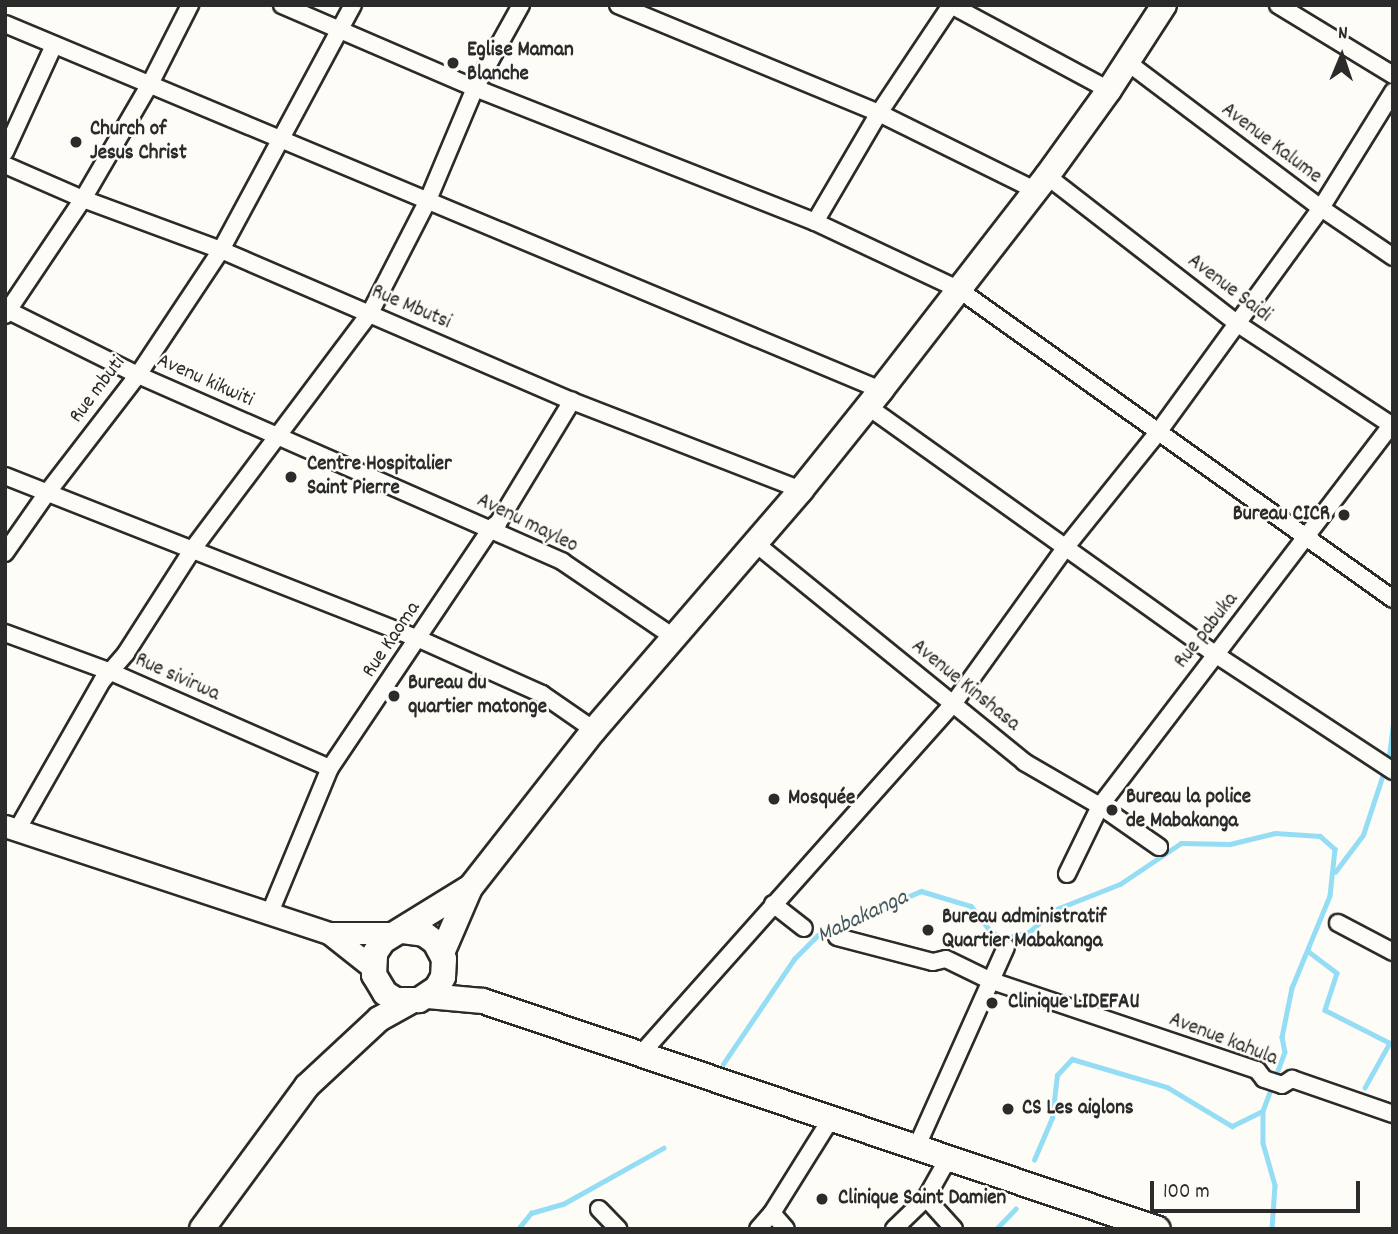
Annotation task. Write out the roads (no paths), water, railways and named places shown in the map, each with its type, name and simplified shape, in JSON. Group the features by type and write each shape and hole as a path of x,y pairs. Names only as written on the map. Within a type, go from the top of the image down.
{"highway":[{"path":"202,1229 307,1086 352,1041 379,1019 419,999 443,977 443,959 470,888 594,730 672,636 801,490 874,398 1041,183 1109,90 1164,5"},
{"path":"352,1041 368,1011 375,975 375,953 383,941 470,888"},
{"path":"399,932 424,934 435,942 443,959 483,1001"},
{"path":"375,975 396,1000 483,1001 1158,1229"}],"main road":[{"path":"11,828 329,933 399,932"},
{"path":"329,933 375,975"}],"street":[{"path":"6,311 83,199 150,84 190,5"},
{"path":"282,5 475,88 815,222 958,289 1393,599"},
{"name":"Rue mbuti","path":"5,553 138,374 220,250 283,140 353,5"},
{"path":"11,828 102,681 111,672 192,550 370,313 428,200 475,88 521,5"},
{"name":"Avenue Saidi","path":"618,5 1041,183 1235,322 1392,425"},
{"path":"815,222 878,113 951,5 1109,90"},
{"path":"1278,5 1393,75"},
{"path":"5,24 428,200 874,398 1065,548 1215,654 1391,770"},
{"path":"5,152 54,45"},
{"name":"Avenue Kalume","path":"1127,62 1321,208 1393,257"},
{"path":"641,1054 953,704 1065,548 1159,431 1235,322 1321,208 1393,92"},
{"name":"Rue Mbutsi","path":"5,165 83,199 220,250 572,401 801,490"},
{"name":"Avenu kikwiti","path":"6,311 138,374 276,435"},
{"name":"Rue Kaoma","path":"269,915 330,768 491,528 498,523 572,401"},
{"name":"Rue pabuka","path":"1066,874 1100,806 1392,425"},
{"name":"Avenu mayleo","path":"276,435 563,562 672,636"},
{"path":"5,476 419,639 542,694 594,730"},
{"name":"Avenue Kinshasa","path":"755,543 1024,762 1100,806 1158,847"},
{"name":"Rue sivirwa","path":"5,634 111,672 330,768"},
{"path":"773,904 804,929"},
{"path":"1338,923 1393,952"},
{"name":"Avenue kahula","path":"837,937 933,962 946,959 989,980 1256,1070 1264,1079 1282,1085 1292,1079 1393,1114"},
{"path":"917,1146 1006,947"},
{"path":"758,1229 772,1213 832,1117"},
{"path":"894,1229 926,1198 949,1157"},
{"path":"926,1198 954,1229"},
{"path":"600,1209 618,1229"},
{"path":"772,1213 786,1229"}],"waterway":[{"path":"1335,872 1363,835 1389,756 1393,722"},
{"path":"723,1064 794,959 818,935 921,891 971,906 992,933 1006,938 1029,932 1054,910 1120,884 1181,843 1230,844 1275,833 1320,836 1335,849 1330,896 1292,988 1282,1037 1285,1052 1263,1111 1263,1143 1275,1185 1272,1229"},
{"path":"1308,951 1337,973 1325,1010 1390,1043 1365,1088"},
{"path":"1034,1160 1052,1118 1057,1075 1072,1059 1167,1087 1232,1126 1263,1111"},
{"name":"Mabakanga","path":"518,1229 531,1213 563,1204 663,1148"},
{"path":"996,1229 1015,1209"}],"place":[{"name":"Eglise Maman Blanche","path":"453,63"},
{"name":"Church of Jesus Christ","path":"76,142"},
{"name":"Centre Hospitalier Saint Pierre","path":"291,477"},
{"name":"Bureau CICR","path":"1344,515"},
{"name":"Bureau du quartier matonge","path":"394,696"},
{"name":"Mosquée","path":"774,799"},
{"name":"Bureau la police de Mabakanga","path":"1112,810"},
{"name":"Bureau administratif Quartier Mabakanga","path":"928,930"},
{"name":"Clinique LIDEFAU","path":"992,1003"},
{"name":"CS Les aiglons","path":"1008,1109"},
{"name":"Clinique Saint Damien","path":"822,1199"}]}
